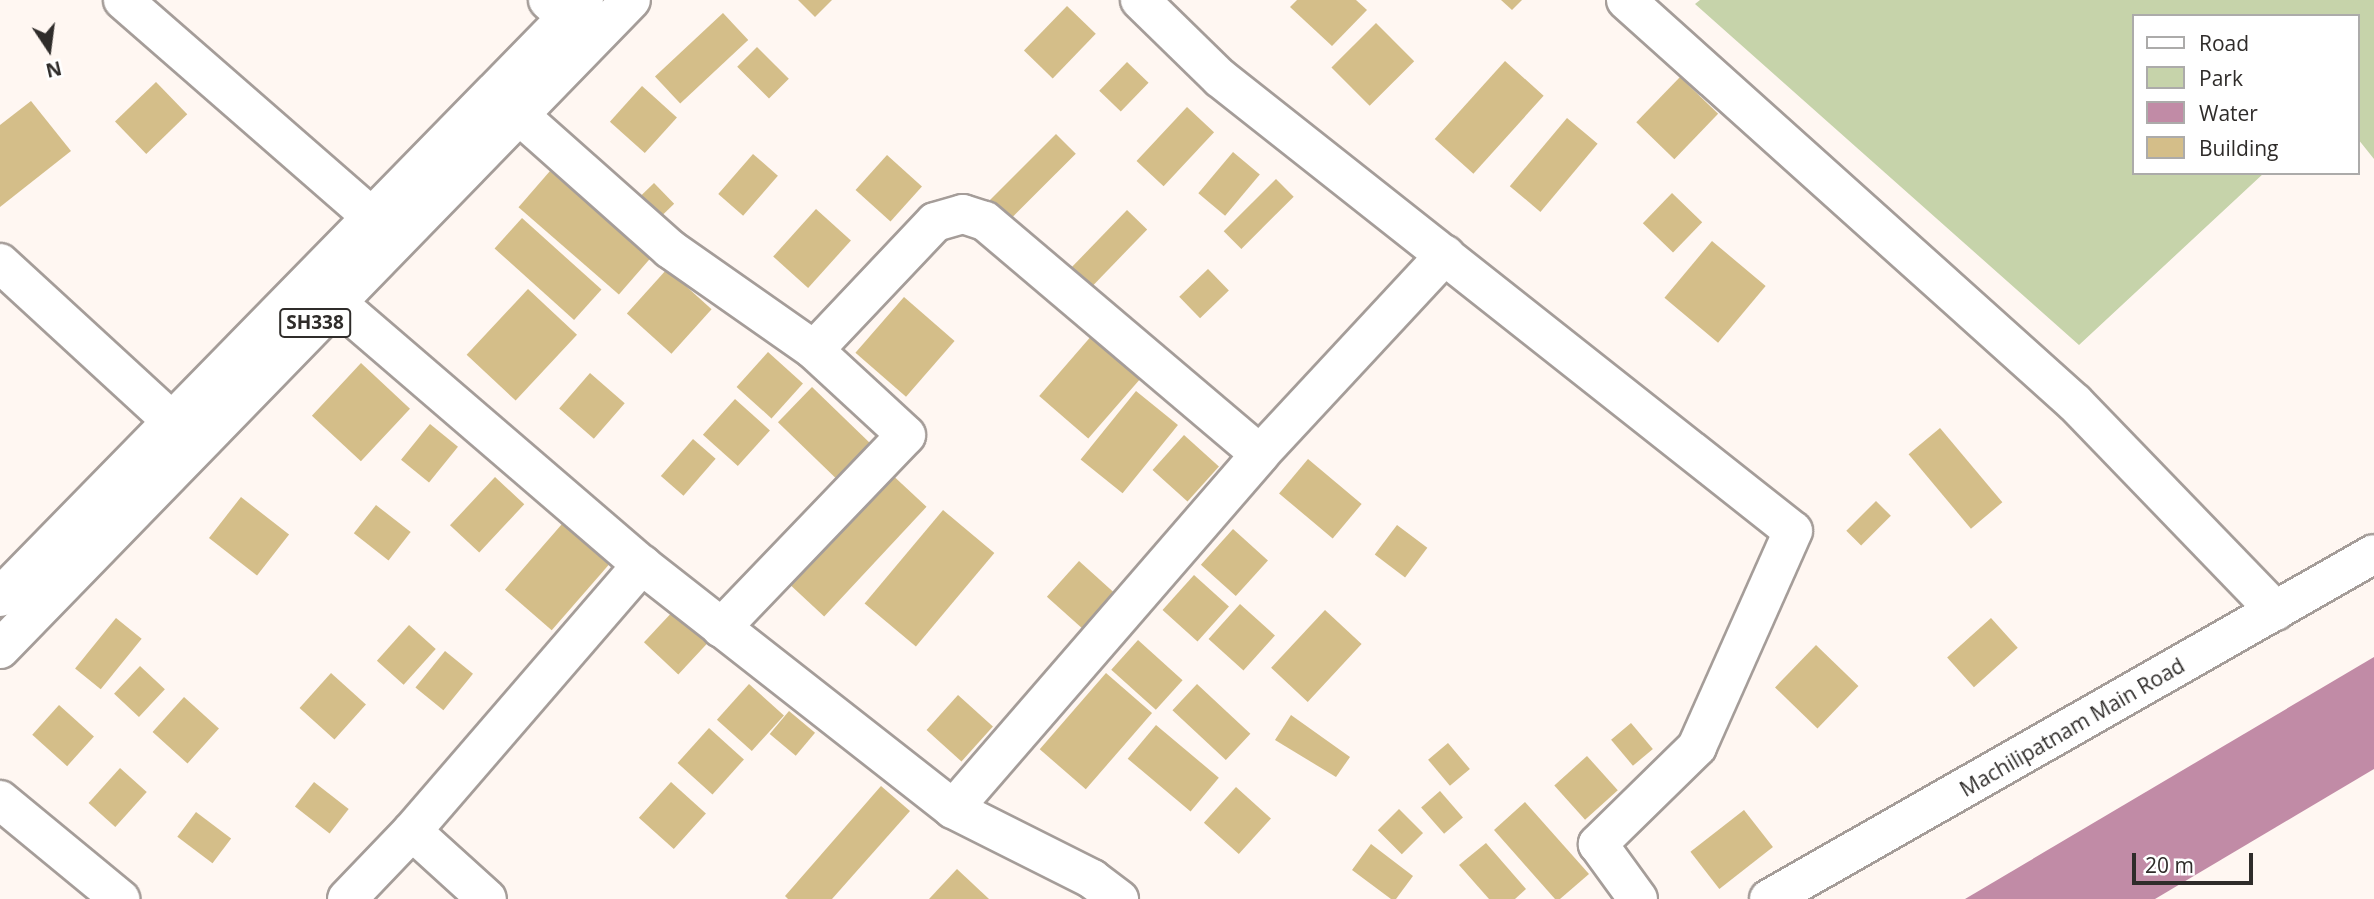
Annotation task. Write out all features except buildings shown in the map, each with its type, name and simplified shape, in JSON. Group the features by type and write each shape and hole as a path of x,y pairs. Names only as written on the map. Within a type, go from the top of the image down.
{"street":[{"path":"122,0 371,216"},
{"name":"SH338","path":"0,649 631,0"},
{"path":"1140,0 1220,78 1793,531 1697,747 1598,844 1638,899"},
{"path":"1626,0 2075,403 2276,611"},
{"name":"SH338","path":"0,597 371,216 566,6"},
{"path":"519,114 670,249 814,350 906,435 721,628"},
{"path":"814,350 935,222 963,214 985,221 1260,454"},
{"path":"953,809 1260,454 1445,255"},
{"path":"0,263 172,421"},
{"path":"336,302 642,565 953,809 1092,879 1119,899"},
{"name":"Machilipatnam Main Road","path":"1769,899 2374,554"},
{"path":"347,899 412,831 642,565"},
{"path":"0,800 120,899"},
{"path":"412,831 487,899"}],"green space":[{"path":"1700,0 2374,0 2374,159 2360,142 2360,14 2132,14 2132,175 2262,175 2079,345 1695,4"}],"water":[{"path":"2374,657 2374,769 2155,899 1965,899"}]}
